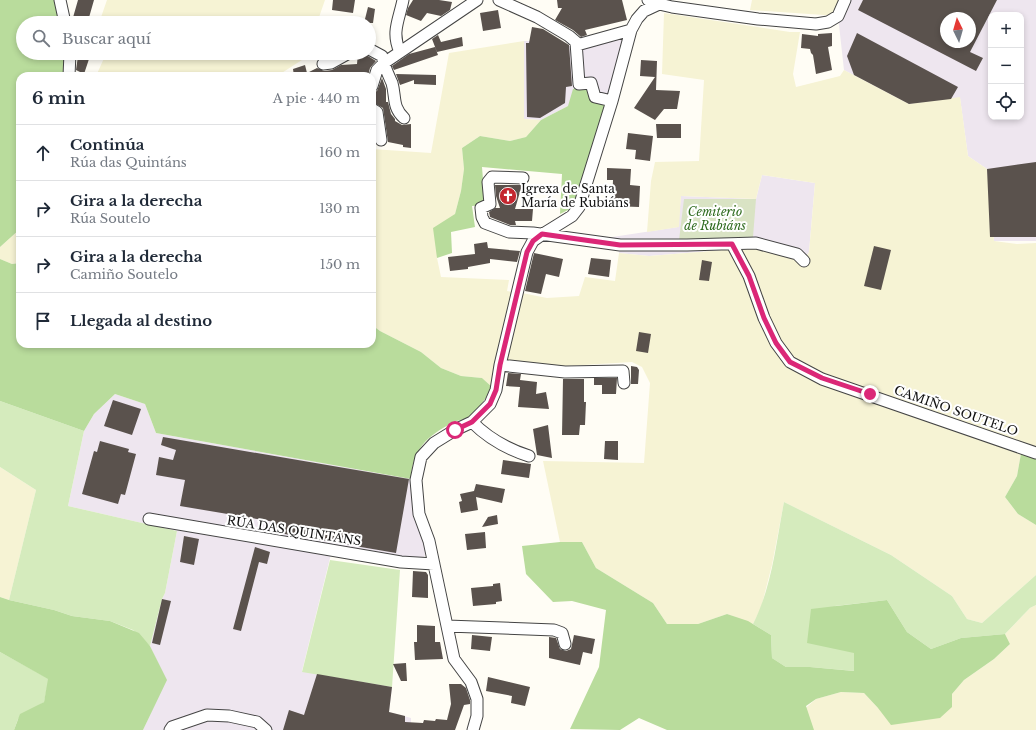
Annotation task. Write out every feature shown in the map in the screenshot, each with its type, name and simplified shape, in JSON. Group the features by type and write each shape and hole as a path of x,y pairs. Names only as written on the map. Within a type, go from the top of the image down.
{"street":[{"path":"60,0 63,16"},
{"path":"400,52 396,43 395,31 403,0"},
{"path":"376,73 377,70 400,52 477,0"},
{"path":"499,0 537,17 569,36 576,42 579,84 591,83 595,97 612,101"},
{"path":"648,0 659,4 758,20 816,24 828,22 838,16 845,0"},
{"path":"472,730 477,716 477,700 471,682 454,659 429,541 419,514 416,480 421,457 434,442 472,422 490,404 496,390 500,365 527,252 533,241 572,216 579,207 612,101 631,30 637,19 644,11 659,4"},
{"path":"576,45 631,30"},
{"path":"376,53 382,56 392,85 398,113 404,118"},
{"path":"69,72 70,60"},
{"path":"322,64 331,63 336,60"},
{"path":"376,111 381,140"},
{"path":"523,178 492,177 488,182 490,204 482,208 482,217 485,223 509,232 542,234 620,245 732,244 756,242 797,254 804,261"},
{"name":"CAMIÑO SOUTELO","path":"732,244 749,276 764,318 776,343 790,362 822,378 1036,453"},
{"path":"500,365 565,372 623,371 624,383"},
{"path":"472,422 483,432 512,451 529,456"},
{"name":"RÚA DAS QUINTÁNS","path":"149,520 401,562 434,564"},
{"path":"446,626 554,630 562,633 565,644"},
{"path":"170,730 172,727 207,715 229,716 257,722 266,730"}],"shaded area":[{"path":"107,0 325,0 319,16 101,16"},
{"path":"752,0 846,0 838,16 750,10"},
{"path":"846,0 1036,0 1036,241 994,241 987,169 968,156 960,98 909,104 844,70 838,16"},
{"path":"664,13 790,32 800,32 793,74 796,87 840,76 844,70 909,104 960,97 968,156 987,169 994,241 1017,244 1036,243 1036,453 1022,448 1017,476 1005,497 1018,514 1036,525 1036,575 982,623 967,619 952,596 891,555 784,502 772,565 761,608 753,624 727,614 698,624 667,624 653,603 596,568 582,542 560,542 543,461 644,463 650,383 642,367 632,362 566,366 506,364 522,293 547,298 579,296 585,277 615,281 619,253 649,256 724,250 732,244 756,243 804,261 809,252 815,183 762,175 756,199 681,196 679,227 647,232 651,181 655,162 699,161 704,80 662,74"},
{"path":"627,26 606,103 568,106 541,120 524,119 524,41 547,41 566,48 574,43"},
{"path":"524,41 524,119 541,120 526,137 510,141 480,136 462,148 464,169 461,191 455,214 437,258 441,277 509,280 507,291 513,292 492,387 482,378 461,376 441,368 421,352 376,328 376,149 431,153 449,53"},
{"path":"103,60 302,60 283,72 98,72"},
{"path":"762,175 815,183 809,252 804,261 732,244 724,250 649,256 619,253 620,246 586,241 678,227 681,196 756,199"},
{"path":"16,233 16,264 12,264 0,259 0,247"},
{"path":"115,394 145,404 156,433 411,479 415,515 427,551 424,557 418,559 333,546 302,671 392,687 389,712 411,718 411,730 143,730 166,680 150,646 162,599 165,593 177,531 68,506 84,431 94,414"},
{"path":"0,467 36,490 9,600 0,597"},
{"path":"1036,605 1036,730 814,730 801,712 816,699 841,692 864,693 878,708 952,707 952,694 964,680 994,659 1010,644 1005,634 1030,608"}],"green space":[{"path":"0,0 57,0 62,16 16,16 16,60 70,60 69,72 16,72 16,233 0,247"},
{"path":"588,86 606,103 578,205 560,214 562,174 482,167 485,205 472,206 475,227 451,232 452,253 437,258 433,228 455,214 461,191 464,169 462,148 480,136 510,141 526,137 541,120 568,106 573,89"},
{"name":"Cemiterio de Rubiáns","path":"684,199 756,199 753,237 679,240"},
{"path":"0,259 12,264 16,264 16,348 376,348 376,328 421,352 441,368 461,376 482,378 492,387 488,395 474,413 467,418 454,422 443,428 422,445 414,460 411,479 156,433 145,404 115,394 94,414 84,431 0,401"},
{"path":"0,401 84,431 68,506 177,531 165,593 162,599 150,646 133,630 110,621 72,616 54,610 9,600 36,490 0,467"},
{"path":"1022,448 1036,453 1036,525 1018,514 1005,497 1017,476"},
{"path":"784,502 891,555 952,596 967,619 982,623 1036,575 1036,605 1030,608 1005,634 961,638 931,649 907,632 887,600 835,606 855,653 855,671 810,667 786,667 772,658 771,635 753,624 765,595 769,580"},
{"path":"560,542 582,542 596,568 653,603 667,624 698,624 727,614 748,621 771,635 772,658 786,667 810,667 854,671 854,653 807,643 811,609 887,600 907,632 931,649 961,638 1005,634 1010,644 994,659 964,680 952,694 952,707 940,718 891,725 864,693 841,692 816,699 806,706 814,730 667,730 639,718 620,730 570,729 599,667 606,610 572,601 553,602 526,574 522,546"},
{"path":"330,560 400,570 392,687 302,672"},
{"path":"0,597 54,610 72,616 110,621 139,633 150,646 167,680 143,730 14,730 20,714 44,702 48,679 0,652"},
{"path":"0,652 49,679 44,702 18,719 14,730 0,730"}],"building":[{"path":"78,0 94,0 89,16 73,16"},
{"path":"333,0 355,0 353,13 332,10"},
{"path":"413,0 439,0 452,2 450,10 441,16 427,13 421,21 406,15"},
{"path":"557,0 622,0 627,20 585,30 587,35 581,37 573,30 555,20 562,8 558,8"},
{"path":"863,0 997,0 991,12 988,12 988,17 976,40 976,12 940,12 940,48 972,48 970,52 983,58 976,71 858,10"},
{"path":"368,7 375,9 374,16 366,16"},
{"path":"498,10 501,28 483,31 480,13"},
{"path":"532,27 543,29 569,45 572,86 566,87 565,103 540,118 527,117 526,43 529,43"},
{"path":"832,33 832,46 828,47 832,70 816,74 813,55 810,49 801,48 802,34 818,36 818,34"},
{"path":"857,33 958,87 951,99 909,104 854,75 847,56"},
{"path":"438,35 441,42 462,37 463,46 437,52 432,39"},
{"path":"435,47 438,55 394,70 392,66 409,54"},
{"path":"77,60 89,60 85,72 76,70"},
{"path":"357,60 376,61 370,68 369,72 309,72 317,68 324,71 332,70 341,65 357,64"},
{"path":"641,60 657,61 656,90 680,91 677,109 664,109 655,120 634,108 655,77 640,76"},
{"path":"305,65 307,72 293,72 293,69"},
{"path":"396,74 436,75 436,85 414,84 414,80 400,85"},
{"path":"382,78 386,89 386,102 388,102 391,114 395,121 402,125 411,124 411,148 388,142 383,108 376,104 377,91"},
{"path":"656,124 681,124 681,138 657,138"},
{"path":"628,133 653,136 650,161 635,159 636,150 626,149"},
{"path":"1036,162 1036,237 990,237 987,169"},
{"path":"607,168 631,169 630,185 640,186 639,207 612,206 613,180 607,180"},
{"name":"Igrexa de Santa María de Rubiáns","path":"495,185 522,185 515,209 533,209 532,221 515,221 516,225 510,225 490,217 489,212 495,208 500,208 496,196"},
{"path":"487,242 488,248 520,251 517,262 490,259 490,263 468,267 468,269 450,271 448,257 475,254 474,244"},
{"path":"874,246 891,250 881,290 864,286"},
{"path":"534,253 563,259 559,277 546,274 541,294 525,291"},
{"path":"591,258 611,260 609,277 588,274"},
{"path":"702,260 712,262 709,281 699,280"},
{"path":"639,332 651,334 648,353 636,351"},
{"path":"631,366 637,367 639,370 638,384 631,384"},
{"path":"508,373 521,374 520,380 537,382 536,394 546,392 549,409 518,407 520,387 506,386"},
{"path":"594,378 617,378 616,394 602,394 602,385 594,385"},
{"path":"563,379 584,379 584,402 586,402 585,425 580,425 579,435 562,435"},
{"path":"113,400 141,409 132,435 104,426"},
{"path":"548,425 552,458 537,455 533,429"},
{"path":"163,437 409,479 396,553 273,532 275,522 180,506 185,480 156,475 159,457 173,460 176,450 161,445"},
{"path":"100,441 129,449 128,452 136,454 125,495 121,494 118,504 82,494 94,451 97,452"},
{"path":"605,441 618,441 618,460 604,459"},
{"path":"503,460 531,464 529,478 501,474"},
{"path":"476,484 505,489 502,503 476,497 478,510 461,513 459,502 462,501 460,494 474,491"},
{"path":"497,515 498,524 482,527 488,517"},
{"path":"485,532 486,548 467,550 465,534"},
{"path":"184,536 199,539 194,565 180,562"},
{"path":"255,547 270,552 267,564 259,562 241,631 233,629"},
{"path":"413,571 426,572 428,575 428,598 412,597"},
{"path":"500,583 502,601 496,602 496,604 473,606 471,588 493,586 493,584"},
{"path":"162,599 171,601 160,645 152,643"},
{"path":"417,625 435,626 435,642 440,642 443,659 415,660 414,642 417,642"},
{"path":"472,635 492,637 490,651 471,649"},
{"path":"574,635 595,639 592,654 583,652 580,665 549,658 549,637 556,638 560,649 566,651 571,649"},
{"path":"406,663 407,681 401,681 393,664"},
{"path":"317,674 392,687 389,712 405,716 405,722 423,723 424,720 447,720 451,704 449,684 461,684 466,688 470,704 464,705 455,730 283,730 289,710 304,715"},
{"path":"488,677 530,687 525,706 511,703 512,696 486,691"}],"place":[{"name":"Igrexa de Santa María de Rubiáns","path":"508,196"}],"route":[{"path":"455,430 472,422 490,404 496,390 500,365 527,252 533,241 542,234 620,245 732,244 749,276 764,318 776,343 790,362 822,378 870,394"}]}
